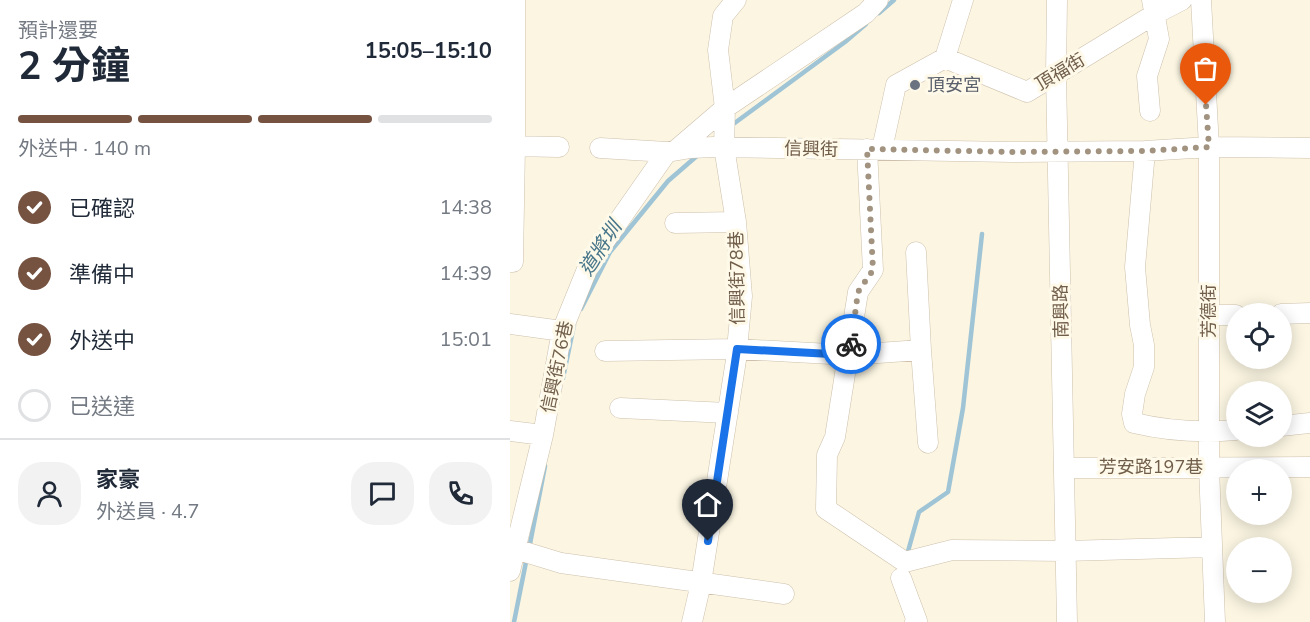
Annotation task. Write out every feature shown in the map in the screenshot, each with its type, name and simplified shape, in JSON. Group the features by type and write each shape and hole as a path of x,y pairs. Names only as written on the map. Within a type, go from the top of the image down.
{"street":[{"path":"510,262 513,262 512,146 515,0"},
{"name":"信興街78巷","path":"692,622 701,583 728,413 742,297 736,222 722,133 718,50 723,16 736,0"},
{"name":"信興街76巷","path":"510,571 543,435 562,331 590,262 678,150 722,133 866,13 878,0"},
{"path":"963,0 945,58 896,85 874,149 873,270 858,292 835,437 827,455 826,509 905,562 952,550 1065,551 1212,547"},
{"name":"南興路","path":"1057,0 1056,75 1067,622"},
{"name":"頂福街","path":"945,58 1027,92 1056,75 1153,7 1182,0"},
{"name":"芳德街","path":"1201,0 1209,147 1209,467 1215,622"},
{"path":"1150,111 1147,76 1159,39 1153,7"},
{"name":"信興街","path":"600,148 678,150 722,133 874,149 1058,152 1145,151 1209,147 1310,148"},
{"path":"512,146 559,147"},
{"path":"1145,151 1135,267 1144,345 1144,367 1135,394 1132,414 1134,423 1158,429 1209,433 1226,431"},
{"path":"675,223 736,222"},
{"path":"916,252 928,444"},
{"path":"1292,314 1310,313"},
{"path":"1209,315 1226,315"},
{"path":"510,324 562,331"},
{"path":"605,351 737,349 849,355 921,350"},
{"path":"620,408 728,413"},
{"path":"1292,425 1310,423"},
{"path":"510,431 543,435"},
{"name":"芳安路197巷","path":"1065,468 1310,467"},
{"path":"515,549 561,563 784,594"},
{"path":"901,578 917,621 915,622"}],"waterway":[{"name":"道將圳","path":"879,13 894,0"},
{"name":"道將圳","path":"732,125 866,24"},
{"name":"道將圳","path":"581,309 610,252 668,181 698,155"},
{"path":"907,555 919,512 948,492 963,408 982,234"},
{"name":"道將圳","path":"563,378 574,325"},
{"name":"道將圳","path":"529,549 545,466"},
{"name":"道將圳","path":"514,622 527,557"}],"way so far":[{"path":"851,344 858,292 873,270 867,149 1012,152 1145,151 1209,147 1206,105"}],"place":[{"name":"頂安宮","path":"915,85"}],"route":[{"path":"708,541 737,349 849,355 851,344"}]}
